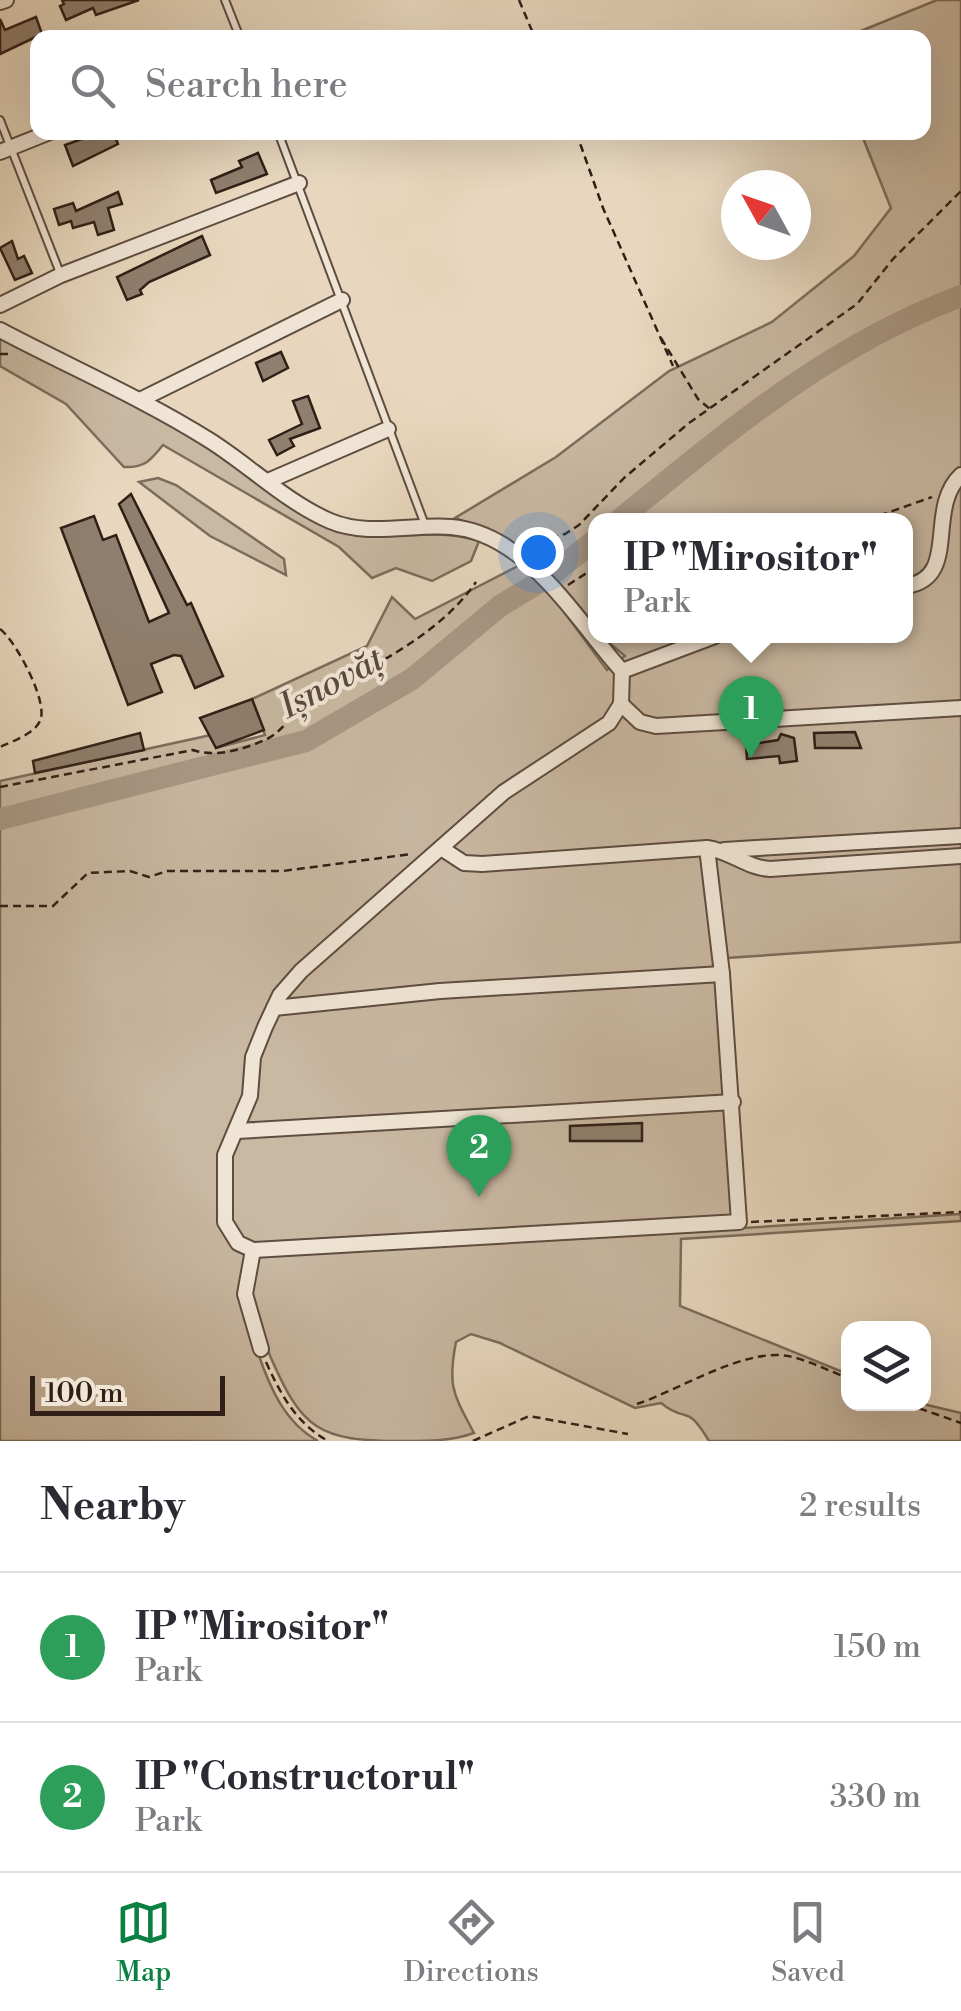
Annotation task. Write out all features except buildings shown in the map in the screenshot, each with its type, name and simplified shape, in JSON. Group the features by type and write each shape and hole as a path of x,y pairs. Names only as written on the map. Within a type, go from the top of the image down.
{"street":[{"path":"6,150 30,140"},
{"path":"0,305 61,275 299,183"},
{"path":"142,399 342,300"},
{"path":"0,330 142,399 308,509 347,527 456,528 510,551 558,595 588,631"},
{"path":"268,481 388,429"},
{"path":"913,584 927,581 944,559 942,519 948,490 961,475"},
{"path":"598,643 622,671 622,704 609,723 504,792 301,970 274,1008 253,1057 250,1096 225,1156 225,1222 238,1243 254,1250 740,1222 715,849"},
{"path":"622,671 696,643"},
{"path":"622,704 640,722 656,726 961,708"},
{"path":"441,848 464,863 482,864 961,836"},
{"path":"715,849 760,868 961,856"},
{"path":"274,1008 440,992 722,974"},
{"path":"238,1131 733,1102"},
{"path":"254,1250 245,1294 261,1350"}],"lane":[{"path":"226,0 237,30"},
{"path":"0,120 6,150 61,275"},
{"path":"281,140 425,526"}],"path":[{"path":"519,0 532,30"},
{"path":"579,140 603,208 673,366"},
{"path":"590,513 624,478 760,368 856,304 893,259 961,191"},
{"path":"660,337 669,345 698,399 710,410"},
{"path":"886,513 948,490"},
{"path":"510,551 579,525 588,516"},
{"path":"558,595 588,573"},
{"path":"0,787 193,750 209,756 265,740 294,715 420,639 459,607 476,582"},
{"path":"0,630 14,640 42,704 42,718 36,728 0,747"},
{"path":"0,906 52,906 88,873 130,871 148,878 167,871 282,871 410,854 426,860"},
{"path":"740,1222 961,1212"},
{"path":"261,1350 290,1409 312,1432 328,1441"},
{"path":"637,1404 714,1371 766,1357 786,1356 841,1376"},
{"path":"925,1411 961,1424"},
{"path":"474,1441 529,1416 628,1434"}],"shaded area":[{"path":"937,0 961,0 961,942 727,958 744,1228 961,1214 961,1221 681,1239 680,1306 841,1371 841,1411 931,1411 931,1406 961,1413 961,1441 709,1441 690,1417 661,1403 635,1408 500,1343 471,1334 456,1342 452,1381 474,1433 457,1438 375,1440 332,1434 303,1415 268,1351 258,1353 280,1403 296,1425 318,1441 0,1441 0,781 211,735 216,748 265,735 252,699 367,646 392,597 415,619 520,565 556,601 607,670 625,656 609,643 913,643 913,513 588,513 588,618 551,577 515,548 455,518 556,457 669,371 772,322 854,256 891,208 864,140 931,140 931,30 863,30"},
{"path":"0,337 171,422 344,532 377,536 445,535 479,541 471,561 432,581 396,568 372,578 339,547 163,445 147,462 124,467 66,404 0,366"},
{"path":"158,478 176,485 284,559 286,575 210,536 139,482"}],"waterway":[{"name":"Ișnovăț","path":"628,513 740,423 823,365 867,339 961,296"},
{"name":"Ișnovăț","path":"0,819 306,741 412,679 500,606 554,573 588,545"}],"place":[{"name":"IP \"Mirositor\"","path":"751,758"},
{"name":"IP \"Constructorul\"","path":"479,1197"}]}
